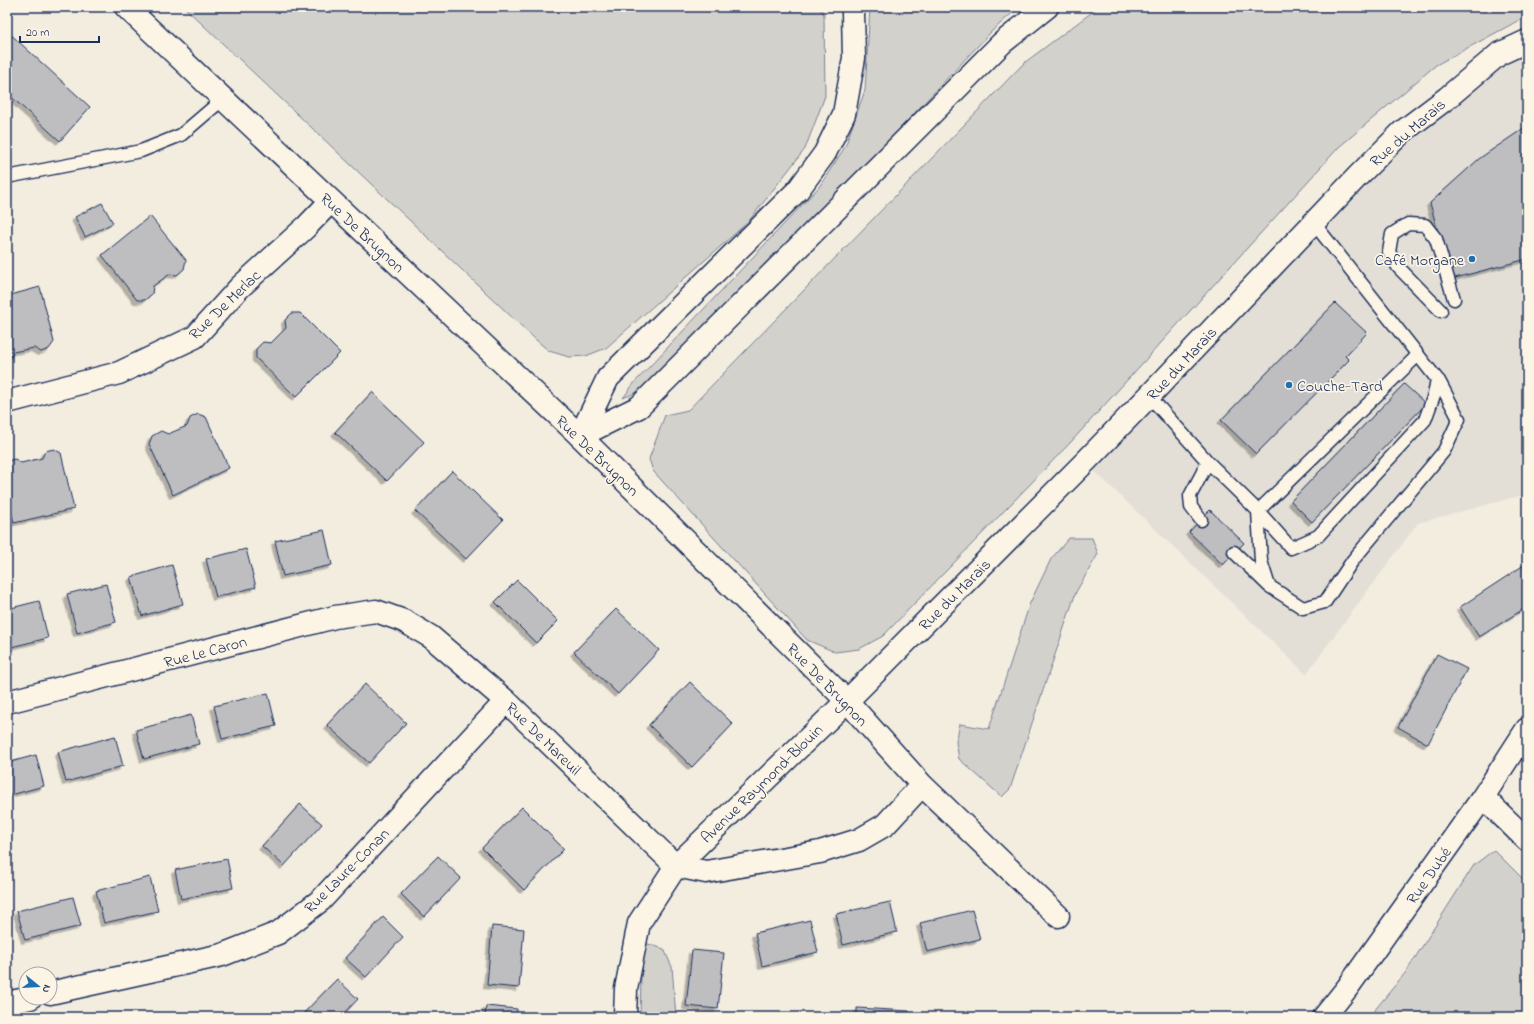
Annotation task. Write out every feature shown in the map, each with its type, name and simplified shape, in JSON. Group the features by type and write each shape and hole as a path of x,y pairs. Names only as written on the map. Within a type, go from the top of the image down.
{"main road":[{"name":"Rue De Brugnon","path":"126,7 580,436 847,701 922,785 1058,916"},
{"path":"580,436 608,378 798,190 825,153 844,114 854,58 852,7"},
{"path":"580,436 639,407 1002,43 1047,7"},
{"name":"Rue du Marais","path":"847,701 1149,396 1358,176 1402,132 1447,98 1500,54 1527,41"},
{"name":"Rue De Merlac","path":"7,402 119,374 195,337 239,288 306,227 331,201"},
{"name":"Rue Le Caron","path":"7,702 335,617 376,612 404,621"},
{"name":"Rue De Mareuil","path":"404,621 431,637 506,701 676,866"},
{"name":"Rue Laure-Conan","path":"58,992 222,955 278,933 321,900 506,701"},
{"name":"Avenue Raymond-Blouin","path":"625,1017 626,989 639,923 676,866 847,701"},
{"name":"Rue Dubé","path":"1324,1017 1348,987 1483,797 1527,729"},
{"path":"676,866 706,872 820,852 859,840 885,825 922,785"},
{"path":"1483,797 1527,840"},
{"path":"7,1003 18,1001"}],"lane":[{"path":"7,177 141,151 181,135 223,99"},
{"path":"1234,552 1269,586 1303,608 1325,602 1353,560 1444,451 1459,419 1440,381 1314,222"},
{"path":"1442,311 1398,267 1389,252 1392,234 1408,224 1425,225 1436,239 1454,299"},
{"path":"1269,586 1261,562 1258,511 1418,355"},
{"path":"1149,396 1208,462 1258,511 1291,548 1318,536 1426,420 1434,395 1437,379"},
{"path":"1201,520 1191,507 1190,496 1208,462"}],"shaded area":[{"path":"184,7 820,7 824,15 825,96 805,149 748,222 606,348 586,356 569,357 549,351 535,339"},
{"path":"870,7 1019,7 991,32 857,174 640,391 623,398 635,382 819,187 845,147 865,90"},
{"path":"1099,7 1527,7 1527,16 1436,65 1339,147 1070,443 883,636 859,649 835,652 807,640 653,471 649,459 665,415 688,410 1024,63"},
{"path":"1527,41 1527,494 1418,523 1306,674 1085,462 1358,176"},
{"path":"1069,538 1092,538 1098,554 1076,592 1010,789 1002,797 959,759 956,742 960,724 989,729 1030,603 1051,559"},
{"path":"1494,850 1527,883 1527,1017 1369,1017 1406,972 1474,865"},
{"path":"645,943 664,949 672,967 676,1017 640,1017 641,978"}],"building":[{"path":"7,31 90,107 60,141 7,93"},
{"path":"1527,126 1527,259 1451,279 1430,203 1480,158"},
{"path":"102,203 113,223 85,237 75,217"},
{"path":"150,216 186,260 184,269 177,275 170,274 153,286 152,294 145,300 137,300 102,255"},
{"path":"40,287 54,342 49,349 41,352 34,348 13,352 10,359 7,360 7,296"},
{"path":"1335,303 1367,333 1345,356 1349,360 1256,454 1221,420"},
{"path":"292,313 300,313 340,353 296,397 256,358 256,349 263,342 271,343 286,328 285,320"},
{"path":"1404,384 1426,404 1312,522 1291,501"},
{"path":"372,392 424,442 387,481 335,432"},
{"path":"198,414 206,417 229,468 173,495 149,444 152,436 161,431 168,434 187,426 190,418"},
{"path":"54,449 61,453 74,509 14,523 7,493 7,461 15,459 21,463 42,458 45,451"},
{"path":"452,471 503,520 466,559 415,511"},
{"path":"1210,510 1244,543 1223,565 1189,532"},
{"path":"324,530 332,565 283,576 275,541"},
{"path":"246,549 256,587 216,597 206,559"},
{"path":"1527,563 1527,607 1479,637 1460,607"},
{"path":"172,565 183,604 142,616 131,577"},
{"path":"517,580 558,621 536,643 495,602"},
{"path":"106,584 116,622 77,633 67,594"},
{"path":"39,601 48,638 7,648 7,609"},
{"path":"616,609 659,650 618,694 574,652"},
{"path":"1437,654 1467,669 1428,744 1398,727"},
{"path":"690,682 733,724 692,767 649,725"},
{"path":"365,684 406,723 369,763 327,725"},
{"path":"268,693 276,726 222,739 214,706"},
{"path":"191,715 199,744 144,759 136,730"},
{"path":"115,736 123,766 66,782 58,752"},
{"path":"36,755 44,786 7,796 7,763"},
{"path":"300,804 322,824 284,866 262,846"},
{"path":"522,807 564,849 524,890 482,848"},
{"path":"438,856 461,878 424,917 401,894"},
{"path":"227,859 233,888 181,899 175,870"},
{"path":"150,877 158,911 104,923 96,891"},
{"path":"73,897 81,926 25,940 17,911"},
{"path":"890,902 897,932 843,945 836,914"},
{"path":"972,910 980,939 927,952 920,923"},
{"path":"383,917 403,937 366,977 345,958"},
{"path":"810,920 818,952 762,966 755,933"},
{"path":"492,926 524,929 519,988 487,985"},
{"path":"692,950 724,953 718,1009 686,1006"},
{"path":"337,979 358,999 341,1017 300,1017"},
{"path":"486,1006 517,1009 517,1017 485,1017"},
{"path":"857,1008 909,1011 909,1017 857,1017"}],"place":[{"name":"Café Morgane","path":"1472,259"},
{"name":"Couche-Tard","path":"1289,385"}]}
